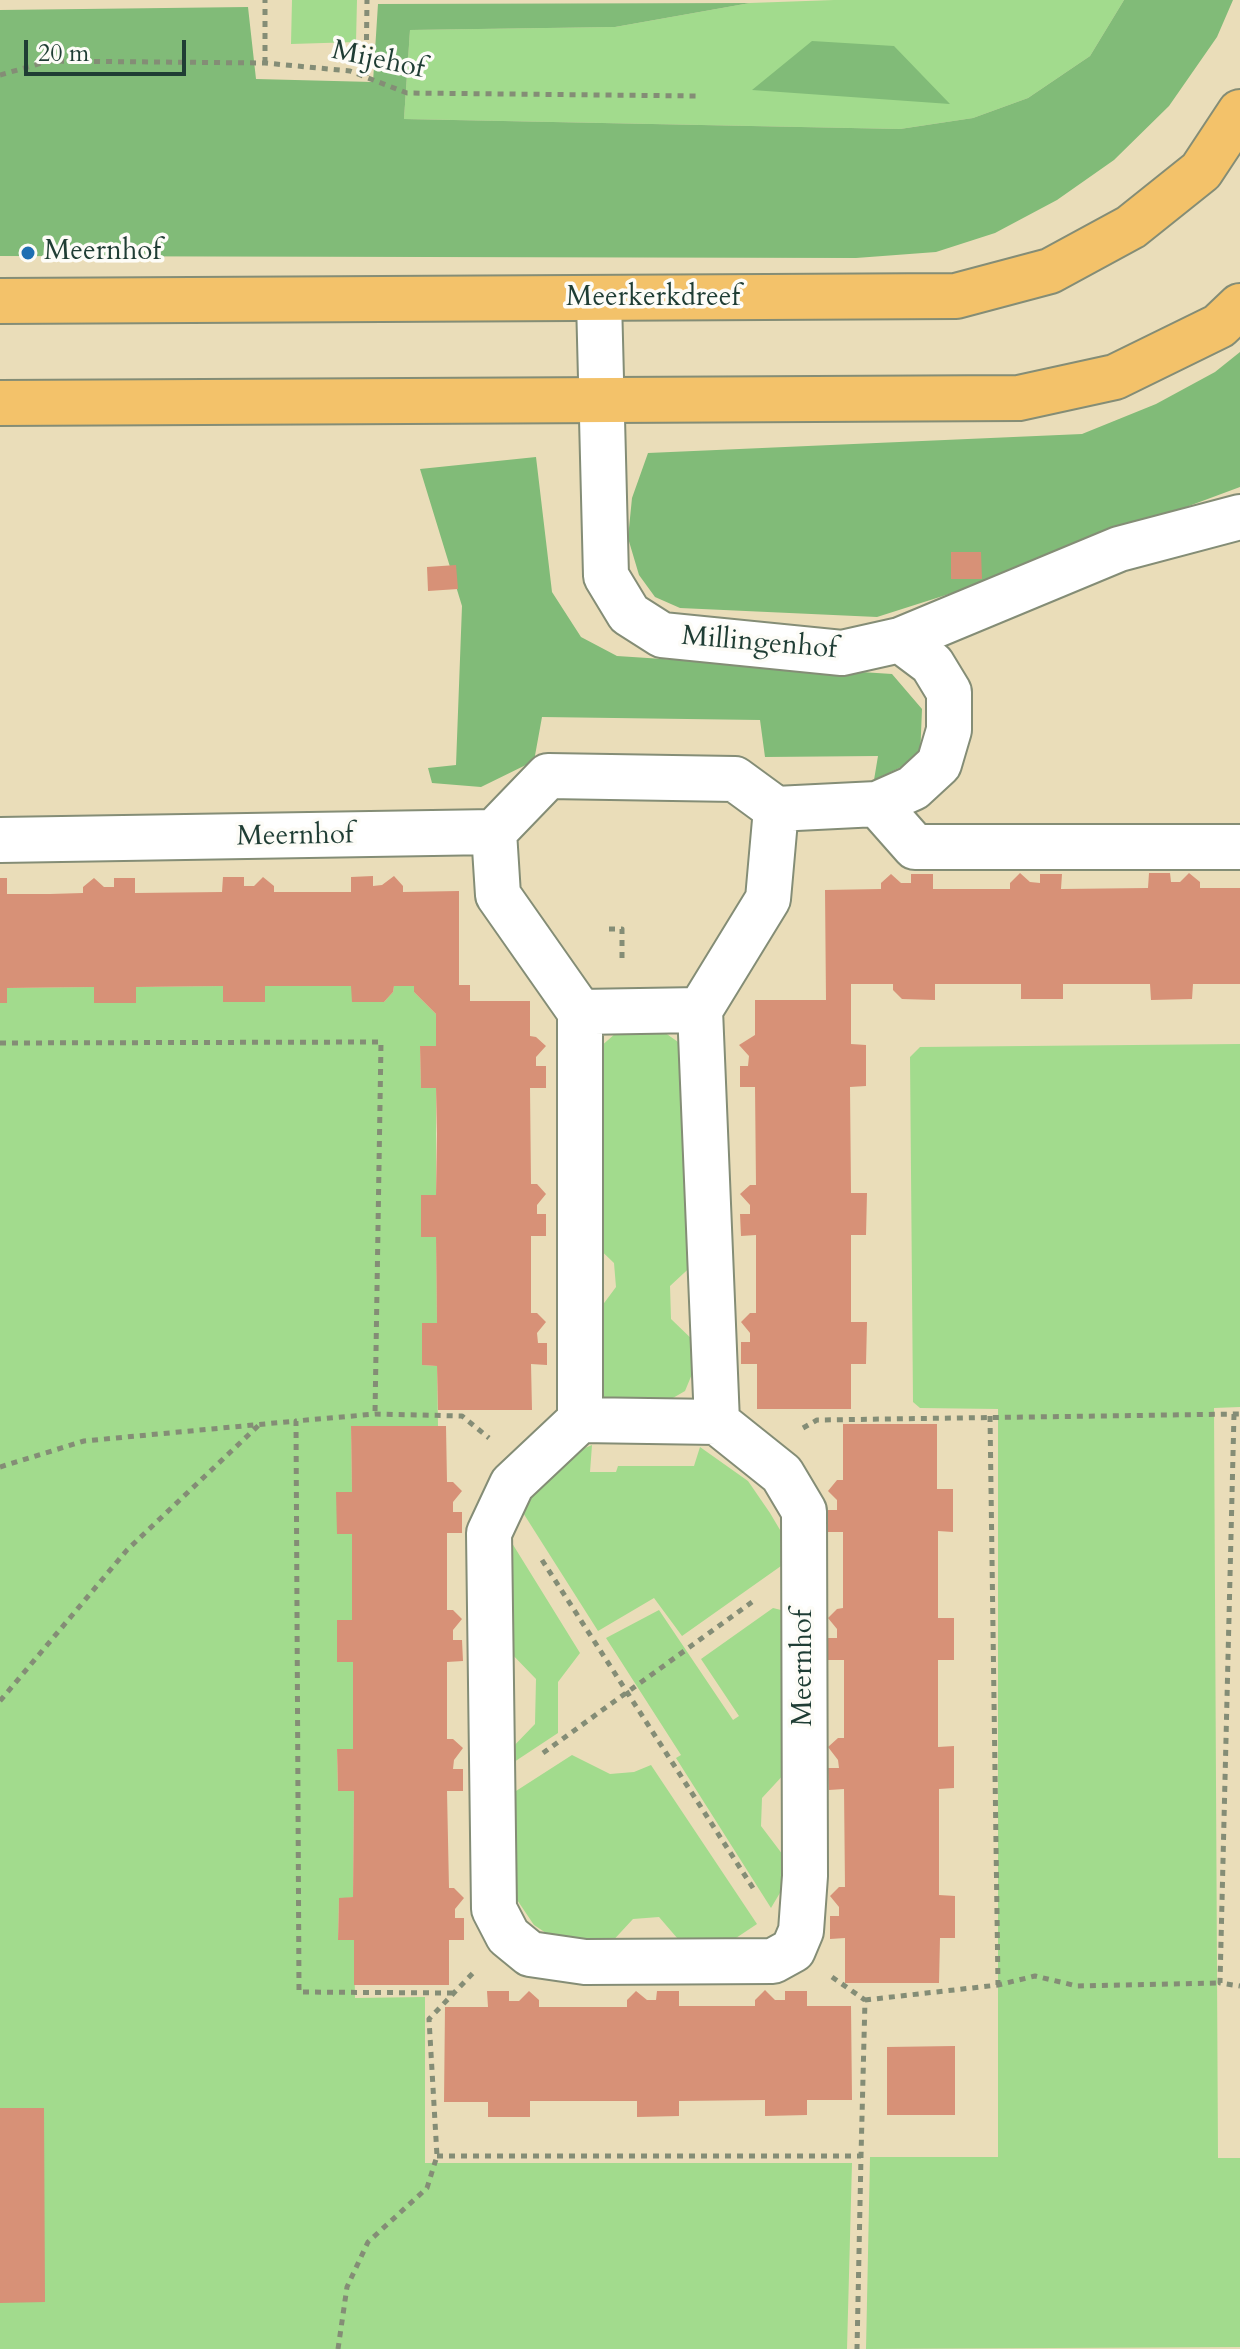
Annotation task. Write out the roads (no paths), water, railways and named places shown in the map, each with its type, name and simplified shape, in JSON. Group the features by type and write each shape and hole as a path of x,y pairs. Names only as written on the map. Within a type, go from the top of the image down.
{"main road":[{"name":"Meerkerkdreef","path":"0,301 956,296 1050,271 1131,227 1201,171 1240,112"},
{"path":"0,403 1019,398 1115,377 1219,326 1240,306"}],"street":[{"name":"Millingenhof","path":"599,300 604,402 606,576 629,614 662,635 842,653 900,640 1119,549 1240,517"},
{"path":"776,809 768,899 700,1010 717,1422 580,1420 580,1012 498,895 494,832 548,776 735,779 776,809 877,804 913,788 939,764 949,730 949,692 932,664 900,640"},
{"path":"877,804 915,847 1240,847"},
{"name":"Meernhof","path":"0,840 494,832"},
{"path":"580,1012 700,1010"},
{"name":"Meernhof","path":"580,1420 512,1484 489,1533 490,1791 494,1909 508,1936 530,1954 585,1962 737,1964 773,1961 793,1950 801,1931 805,1876 804,1511 782,1474 762,1454 717,1422"}],"place":[{"name":"Meernhof","path":"28,253"}]}
